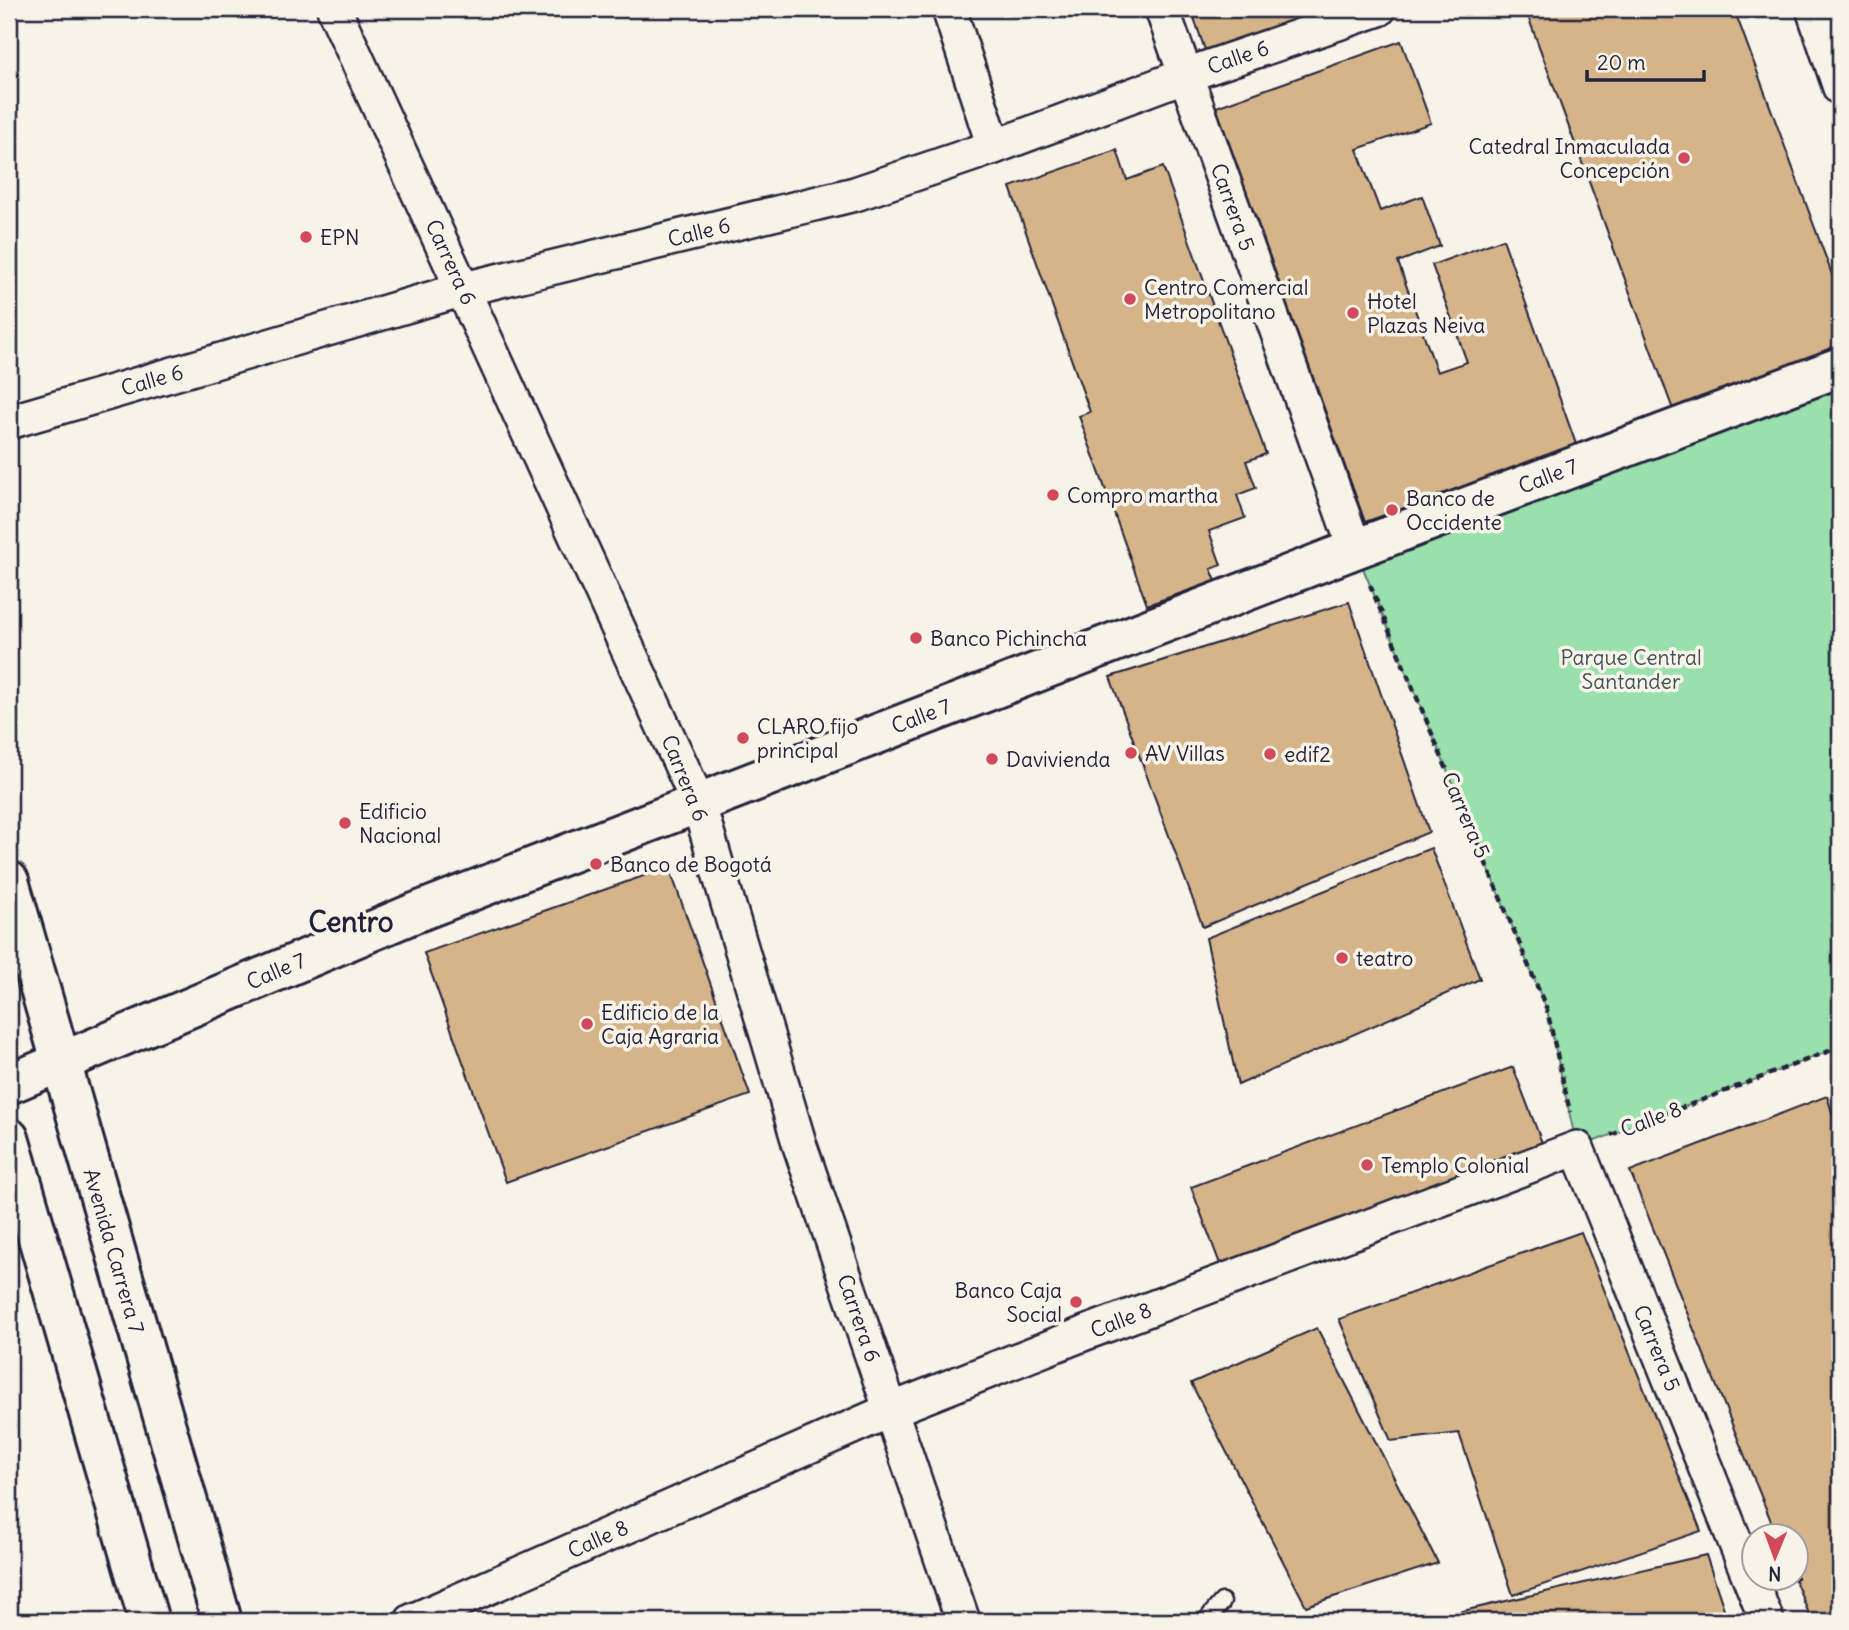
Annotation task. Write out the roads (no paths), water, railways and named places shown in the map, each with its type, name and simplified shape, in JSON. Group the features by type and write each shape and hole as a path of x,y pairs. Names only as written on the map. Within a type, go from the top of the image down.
{"street":[{"name":"Carrera 6","path":"334,9 698,802 800,1146 963,1621"},
{"path":"949,9 994,147"},
{"name":"Carrera 5","path":"1162,9 1355,549"},
{"name":"Calle 6","path":"9,422 464,289 855,194 1379,9"},
{"path":"1813,9 1840,88"},
{"name":"Calle 7","path":"9,1084 412,914 698,802 1355,549 1840,367"},
{"name":"Avenida Carrera 7","path":"9,881 222,1621"},
{"path":"9,1139 149,1621"},
{"name":"Carrera 5","path":"1577,1148 1767,1621"},
{"name":"Calle 8","path":"412,1621 891,1410 1076,1337 1577,1148"}],"lane":[{"path":"1206,1621 1222,1602"}],"place":[{"name":"Catedral Inmaculada Concepción","path":"1684,158"},
{"name":"EPN","path":"306,237"},
{"name":"Centro Comercial Metropolitano","path":"1130,299"},
{"name":"Hotel Plazas Neiva","path":"1353,313"},
{"name":"Compro martha","path":"1053,495"},
{"name":"Banco de Occidente","path":"1392,510"},
{"name":"Banco Pichincha","path":"916,638"},
{"name":"CLARO fijo principal","path":"743,738"},
{"name":"AV Villas","path":"1131,753"},
{"name":"edif2","path":"1270,754"},
{"name":"Davivienda","path":"992,759"},
{"name":"Edificio Nacional","path":"345,823"},
{"name":"Banco de Bogotá","path":"596,864"},
{"name":"teatro","path":"1342,958"},
{"name":"Edificio de la Caja Agraria","path":"587,1024"},
{"name":"Templo Colonial","path":"1367,1165"},
{"name":"Banco Caja Social","path":"1076,1302"}],"district":[{"name":"Centro","path":"351,922"}],"park label":[{"name":"Parque Central Santander","path":"1631,669"}]}
